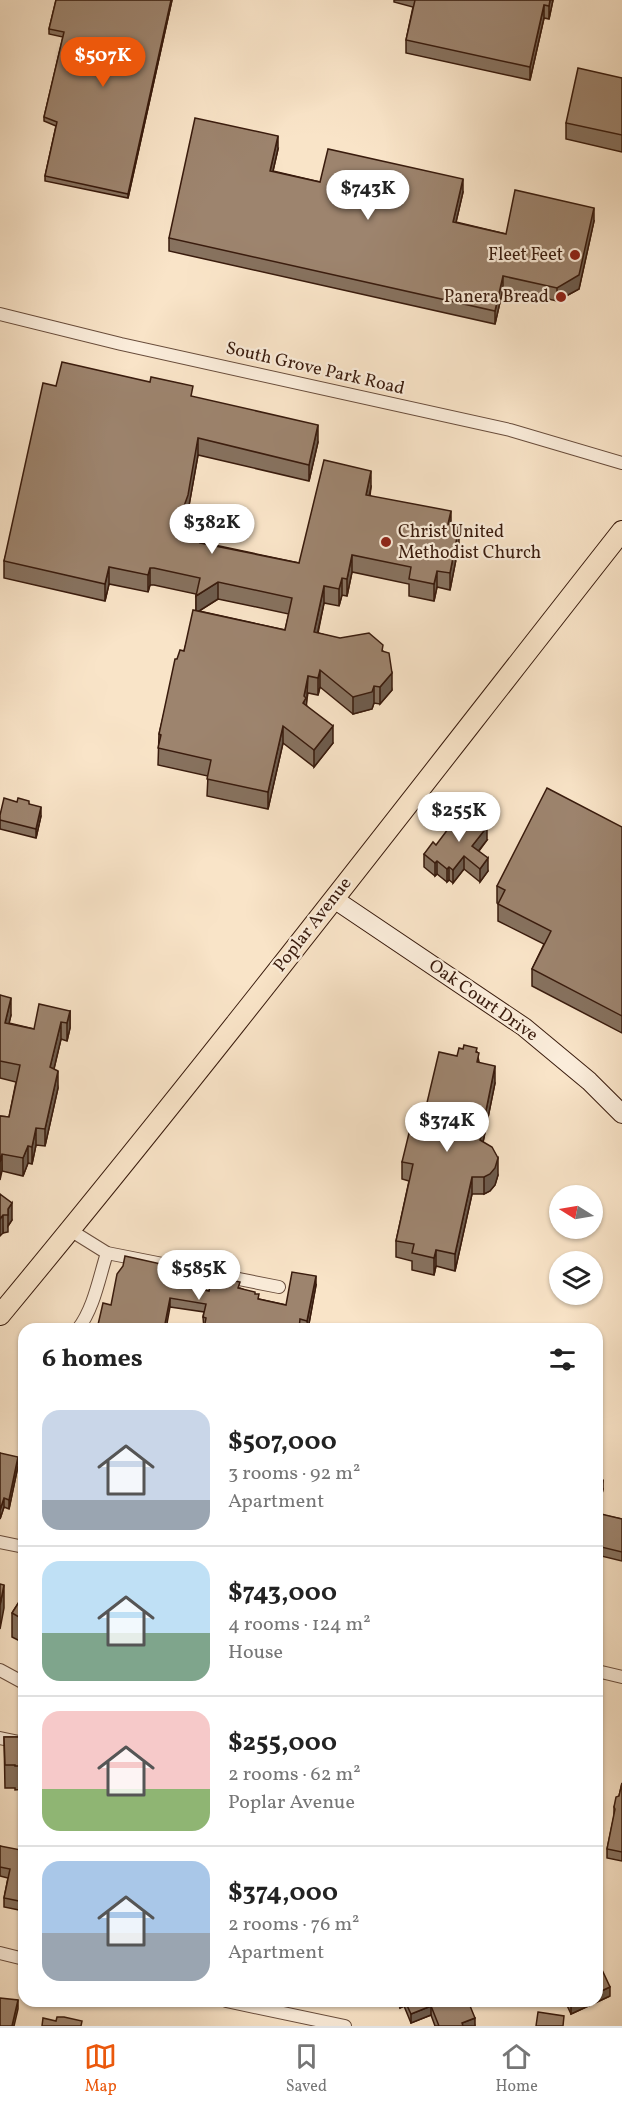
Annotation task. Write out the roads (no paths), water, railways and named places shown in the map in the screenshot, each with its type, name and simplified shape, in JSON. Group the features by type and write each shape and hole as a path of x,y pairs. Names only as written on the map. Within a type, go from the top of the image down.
{"main road":[{"name":"Poplar Avenue","path":"0,1315 334,899 622,531"}],"street":[{"name":"South Grove Park Road","path":"0,314 128,346 510,430 622,463"},
{"name":"Oak Court Drive","path":"334,899 524,1027 589,1081 622,1114"},
{"path":"70,1230 107,1253 279,1287"},
{"path":"82,1323 107,1253"},
{"path":"0,1542 18,1546"},
{"path":"0,1670 18,1680"},
{"path":"603,1672 622,1677"},
{"path":"0,1738 18,1742"},
{"path":"0,1953 18,1958"},
{"path":"255,2007 345,2026"}],"place":[{"name":"Fleet Feet","path":"575,255"},
{"name":"Panera Bread","path":"561,297"},
{"name":"Christ United Methodist Church","path":"386,542"}]}
